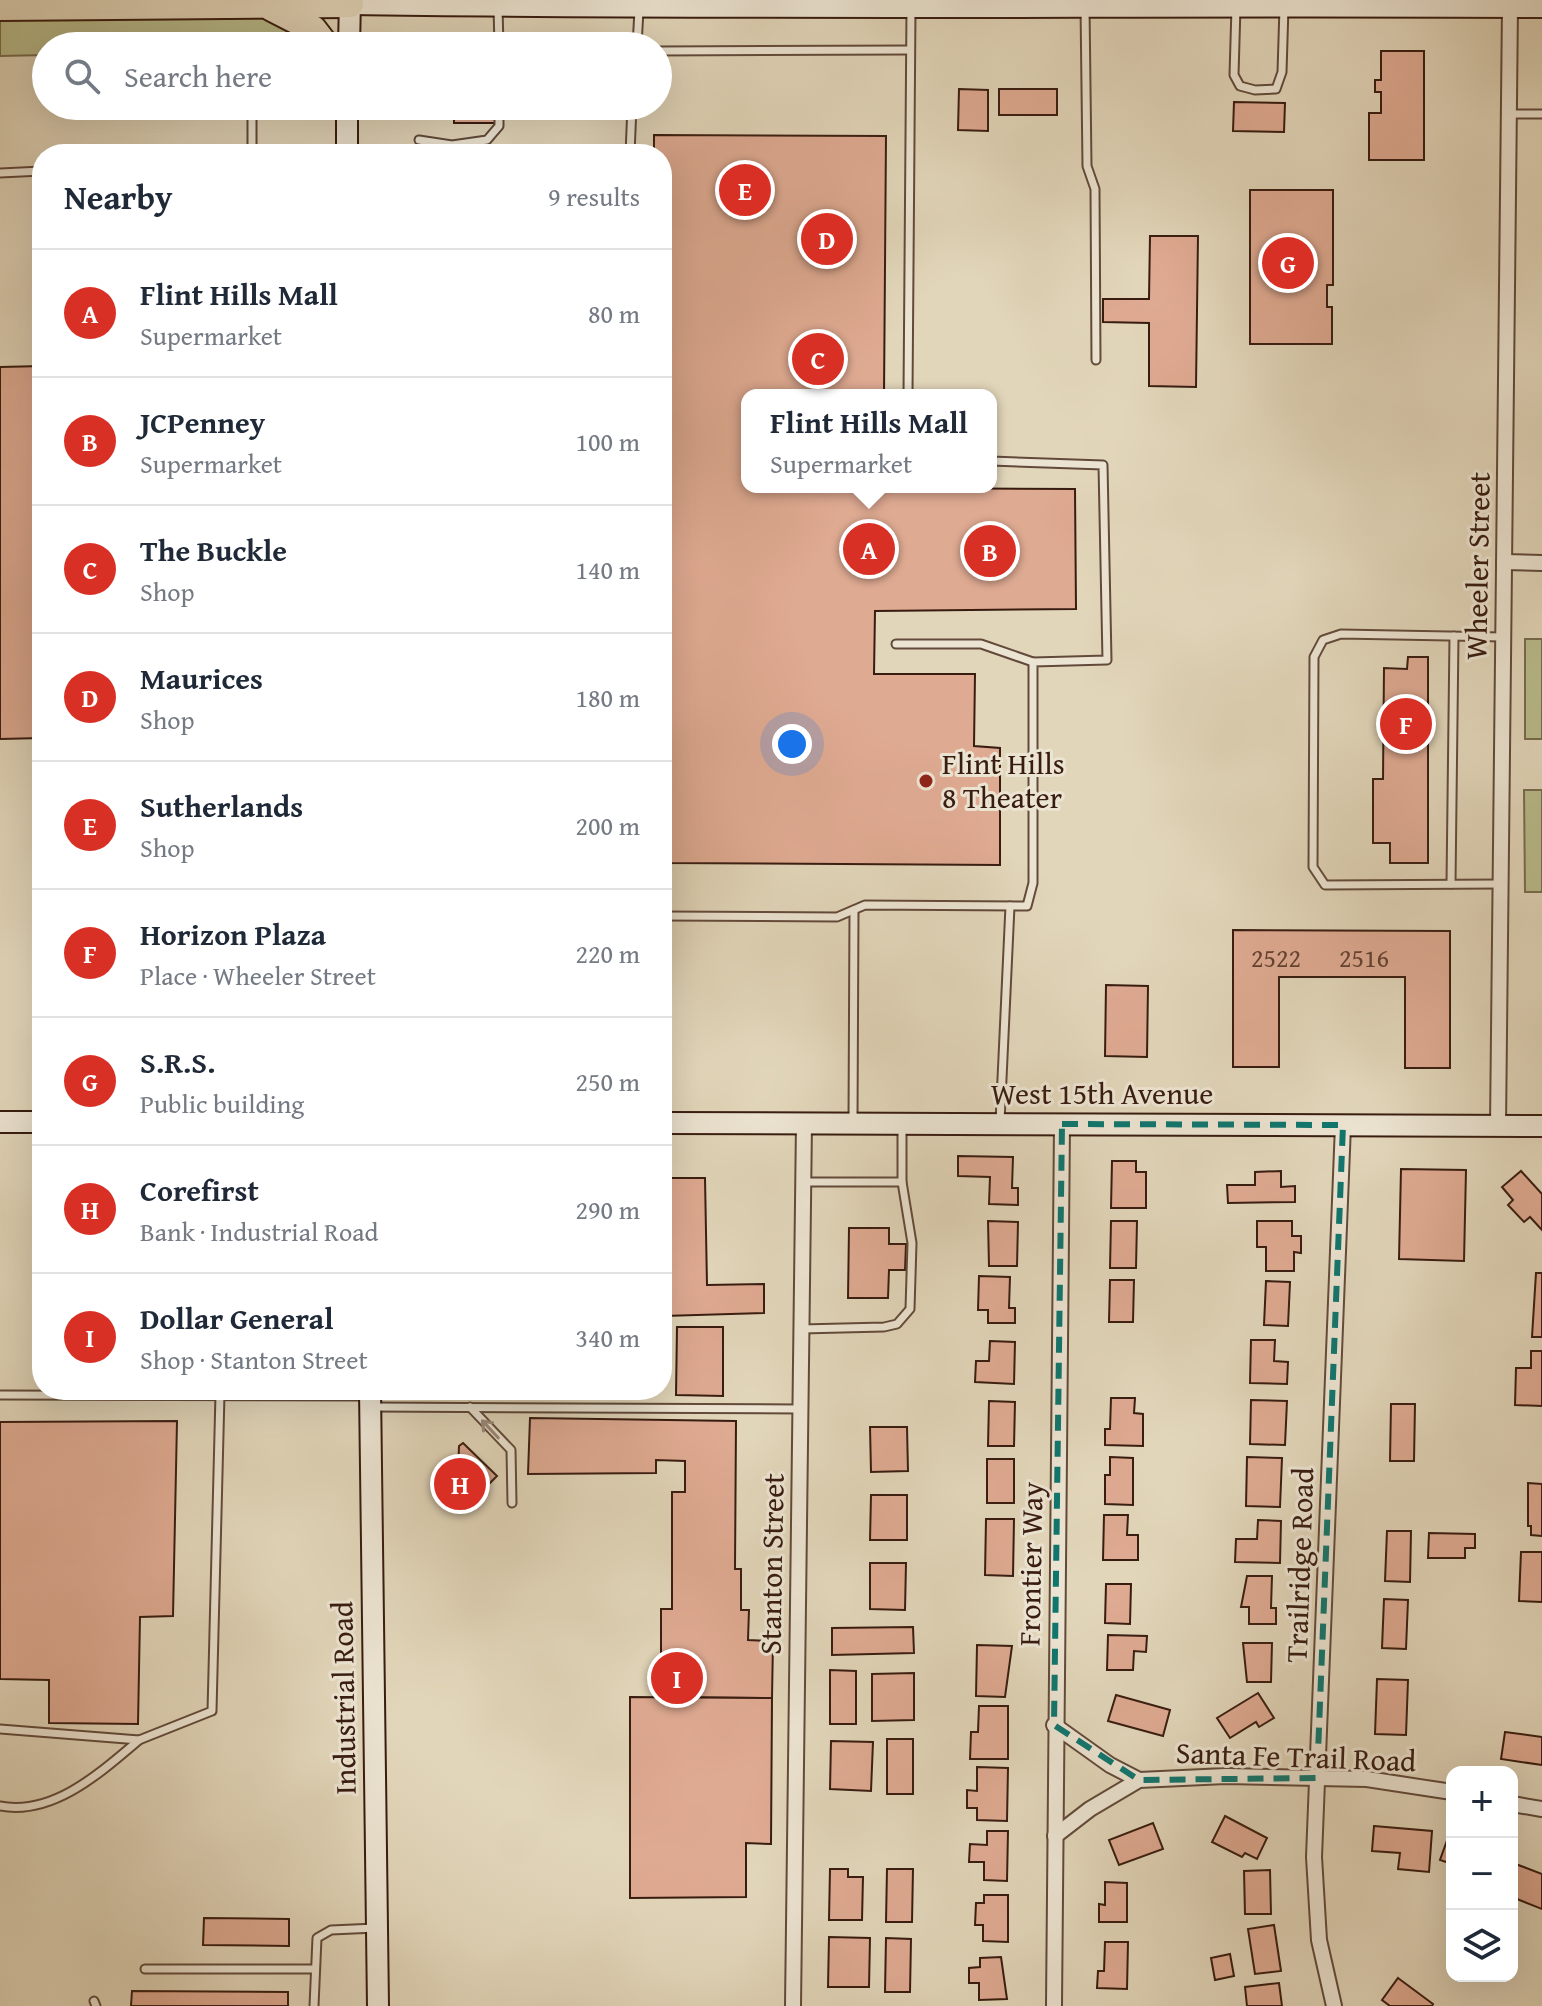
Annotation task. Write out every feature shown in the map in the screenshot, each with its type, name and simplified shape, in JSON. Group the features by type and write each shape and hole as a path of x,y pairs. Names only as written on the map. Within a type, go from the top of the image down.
{"highway":[{"path":"272,2 315,32"},
{"path":"0,7 350,2"}],"street":[{"path":"349,32 350,2 498,6 602,4 639,8 822,3 911,6 1382,3 1542,7"},
{"name":"Wheeler Street","path":"1498,1126 1510,7"},
{"path":"347,120 347,144"},
{"path":"1504,562 1542,563"},
{"path":"0,1122 32,1122"},
{"name":"West 15th Avenue","path":"672,1123 1542,1126"},
{"name":"Stanton Street","path":"793,2006 804,1123"},
{"name":"Frontier Way","path":"1054,2006 1054,1725 1062,1124"},
{"name":"Trailridge Road","path":"1334,2006 1319,1940 1314,1857 1343,1125"},
{"name":"Industrial Road","path":"370,1400 378,2006"},
{"name":"Santa Fe Trail Road","path":"1054,1725 1110,1765 1139,1780"},
{"name":"Santa Fe Trail Road","path":"1055,1836 1090,1809 1139,1780 1226,1776 1317,1778 1397,1782 1446,1791"},
{"path":"1518,1805 1542,1809"}],"lane":[{"path":"1236,5 1234,75 1240,86 1255,90 1276,89 1282,72 1284,5"},
{"path":"498,6 499,32"},
{"path":"908,389 911,6"},
{"path":"1085,6 1087,166 1095,189 1096,360"},
{"path":"638,32 639,8"},
{"path":"672,51 909,50"},
{"path":"1509,114 1542,114"},
{"path":"252,120 252,144"},
{"path":"459,144 487,140 499,126 499,120"},
{"path":"630,144 631,120"},
{"path":"419,140 445,144"},
{"path":"0,173 32,171"},
{"path":"896,644 981,644 1033,662 1107,660 1103,465 997,461"},
{"path":"1501,884 1325,885 1313,867 1314,657 1323,640 1341,634 1503,637"},
{"path":"1451,884 1454,636"},
{"path":"672,916 837,917 865,905 1027,906 1033,891 1033,662"},
{"path":"1000,1124 1010,906"},
{"path":"853,1124 854,910"},
{"path":"801,1329 884,1327 897,1324 910,1309 912,1243 902,1182 902,1124"},
{"path":"803,1182 902,1182"},
{"path":"0,1395 32,1395"},
{"path":"0,1806 36,1808 97,1775 139,1740 212,1711 220,1400"},
{"path":"400,1400 470,1407 800,1409"},
{"path":"470,1407 511,1450 512,1503"},
{"path":"0,1729 139,1740"},
{"path":"314,2006 314,1944 322,1934 377,1928"},
{"path":"145,1969 314,1969"}],"highlighted area":[{"path":"1062,1124 1343,1125 1317,1778 1139,1780 1054,1725"}],"green space":[{"path":"278,17 296,32 32,32 32,55 0,56 0,20"},
{"path":"1525,639 1542,639 1542,739 1525,739"},
{"path":"1524,790 1542,790 1542,892 1525,892"}],"building":[{"path":"1381,51 1424,51 1424,160 1369,160 1369,113 1381,113 1381,92 1375,92 1375,80 1381,80"},
{"path":"959,89 988,90 988,131 958,130"},
{"path":"999,89 1057,89 1057,115 999,115"},
{"path":"1234,102 1285,103 1284,132 1233,131"},
{"path":"454,120 495,120 495,123 454,123"},
{"path":"654,135 886,136 884,389 741,389 741,493 997,493 997,489 1075,489 1076,609 875,611 874,674 975,674 974,746 1000,748 1000,865 672,863 672,144 654,144"},
{"path":"1250,190 1333,190 1333,285 1327,285 1327,307 1332,307 1332,344 1250,344"},
{"path":"1150,236 1198,236 1196,387 1149,386 1149,323 1103,322 1103,299 1149,299"},
{"path":"32,366 32,738 0,739 0,367"},
{"path":"1408,657 1428,657 1428,863 1390,863 1390,843 1373,843 1373,779 1383,779 1384,668 1407,669"},
{"path":"1233,930 1450,931 1450,1068 1405,1068 1405,977 1279,977 1279,1067 1233,1067"},
{"path":"1106,985 1148,986 1147,1057 1105,1056"},
{"path":"958,1156 1013,1157 1012,1188 1018,1188 1018,1205 989,1204 990,1177 958,1176"},
{"path":"1112,1161 1136,1161 1136,1172 1146,1172 1146,1208 1111,1208"},
{"path":"1401,1169 1466,1170 1464,1261 1399,1259"},
{"path":"1281,1171 1281,1187 1295,1186 1295,1202 1228,1203 1227,1185 1255,1185 1255,1172"},
{"path":"1521,1171 1542,1194 1542,1230 1530,1217 1524,1222 1508,1205 1513,1200 1502,1187"},
{"path":"672,1178 705,1178 707,1285 764,1284 764,1313 672,1316"},
{"path":"988,1221 1018,1222 1017,1266 989,1266"},
{"path":"1111,1221 1137,1221 1136,1268 1110,1268"},
{"path":"1257,1221 1292,1221 1292,1236 1301,1236 1301,1253 1294,1252 1294,1271 1266,1271 1266,1247 1257,1247"},
{"path":"849,1228 889,1228 889,1244 906,1244 905,1270 889,1270 888,1298 848,1298"},
{"path":"1536,1273 1542,1273 1542,1337 1532,1337"},
{"path":"979,1276 1010,1277 1009,1308 1015,1308 1015,1323 988,1323 988,1310 978,1310"},
{"path":"1110,1280 1134,1280 1133,1322 1109,1322"},
{"path":"1266,1281 1290,1282 1288,1326 1264,1325"},
{"path":"677,1327 723,1327 723,1396 676,1395"},
{"path":"1251,1340 1275,1340 1274,1361 1288,1362 1287,1384 1250,1383"},
{"path":"990,1341 1015,1342 1014,1384 975,1382 976,1361 989,1361"},
{"path":"1531,1351 1542,1351 1542,1406 1515,1405 1516,1368 1531,1368"},
{"path":"1111,1398 1135,1398 1134,1413 1143,1414 1143,1446 1105,1445 1105,1429 1110,1429"},
{"path":"1251,1400 1287,1401 1285,1445 1250,1444"},
{"path":"989,1401 1015,1402 1014,1446 988,1446"},
{"path":"1391,1404 1415,1404 1414,1461 1390,1461"},
{"path":"530,1418 736,1421 735,1569 741,1569 741,1610 749,1610 748,1640 773,1641 772,1698 661,1697 661,1609 672,1609 672,1492 685,1492 685,1461 656,1460 656,1473 528,1474"},
{"path":"177,1421 173,1616 140,1617 138,1724 49,1723 49,1680 0,1679 0,1422"},
{"path":"870,1427 907,1427 908,1471 871,1472"},
{"path":"463,1443 497,1476 462,1511 457,1505 459,1446"},
{"path":"1110,1457 1133,1458 1133,1505 1105,1504 1105,1475 1110,1475"},
{"path":"1247,1457 1282,1458 1280,1507 1246,1506"},
{"path":"987,1459 1014,1459 1014,1503 987,1503"},
{"path":"1528,1483 1542,1484 1542,1536 1531,1535 1531,1526 1528,1526"},
{"path":"871,1495 907,1495 907,1540 870,1540"},
{"path":"1104,1515 1128,1515 1127,1535 1138,1535 1138,1560 1103,1560"},
{"path":"986,1519 1014,1519 1013,1576 985,1575"},
{"path":"1258,1520 1281,1521 1280,1563 1235,1562 1236,1539 1257,1539"},
{"path":"1387,1531 1411,1531 1410,1582 1385,1581"},
{"path":"1429,1533 1475,1534 1475,1548 1465,1548 1465,1558 1428,1558"},
{"path":"1521,1552 1542,1552 1542,1602 1519,1601"},
{"path":"870,1563 906,1563 905,1610 870,1609"},
{"path":"1247,1576 1272,1576 1271,1608 1276,1608 1276,1624 1249,1624 1249,1607 1241,1607"},
{"path":"1106,1584 1131,1584 1130,1624 1105,1623"},
{"path":"1384,1599 1408,1600 1406,1649 1382,1648"},
{"path":"913,1627 914,1653 832,1655 832,1628"},
{"path":"1108,1635 1147,1636 1146,1652 1134,1651 1133,1670 1107,1670"},
{"path":"1243,1643 1272,1643 1271,1682 1247,1682"},
{"path":"977,1645 1012,1646 1005,1697 976,1696"},
{"path":"830,1670 856,1671 856,1724 830,1724"},
{"path":"914,1673 914,1720 872,1721 872,1674"},
{"path":"1377,1679 1408,1680 1406,1735 1375,1734"},
{"path":"1258,1693 1274,1718 1259,1727 1256,1722 1230,1738 1217,1718"},
{"path":"1116,1695 1170,1710 1163,1736 1108,1721"},
{"path":"630,1697 772,1698 771,1844 746,1843 746,1897 630,1898"},
{"path":"979,1706 1008,1706 1008,1759 970,1759 971,1732 978,1732"},
{"path":"1505,1732 1542,1737 1542,1765 1501,1759"},
{"path":"887,1739 913,1739 913,1794 887,1794"},
{"path":"831,1741 873,1742 871,1791 830,1789"},
{"path":"977,1767 1008,1768 1007,1821 977,1820 977,1808 967,1808 967,1790 977,1791"},
{"path":"1225,1816 1267,1838 1257,1859 1245,1853 1242,1857 1212,1842"},
{"path":"1153,1823 1163,1849 1119,1865 1109,1840"},
{"path":"1374,1826 1432,1831 1429,1872 1398,1869 1400,1853 1372,1851"},
{"path":"987,1831 1008,1831 1007,1881 984,1880 984,1862 969,1862 970,1844 987,1845"},
{"path":"1446,1843 1446,1862 1440,1860"},
{"path":"1518,1865 1542,1874 1542,1909 1518,1899"},
{"path":"830,1869 848,1869 848,1877 863,1877 862,1920 829,1920"},
{"path":"887,1869 913,1869 912,1922 886,1922"},
{"path":"1270,1870 1271,1914 1245,1914 1244,1871"},
{"path":"1105,1882 1127,1883 1127,1922 1099,1922 1099,1904 1105,1905"},
{"path":"984,1895 1008,1895 1008,1942 983,1941 983,1925 975,1925 976,1903 984,1903"},
{"path":"204,1918 289,1919 289,1946 203,1945"},
{"path":"1274,1925 1281,1971 1255,1974 1248,1929"},
{"path":"829,1937 870,1938 869,1987 828,1987"},
{"path":"886,1938 911,1939 910,1992 885,1992"},
{"path":"1105,1942 1128,1942 1127,1989 1097,1988 1098,1971 1104,1971"},
{"path":"1230,1954 1234,1976 1215,1980 1211,1958"},
{"path":"1001,1957 1007,1999 979,2000 979,1983 969,1983 969,1968 980,1967 980,1958"},
{"path":"1398,1978 1432,2006 1390,2006 1382,2000"},
{"path":"1279,1983 1282,2006 1247,2006 1245,1987"},
{"path":"132,1991 288,1992 288,2006 131,2006"}],"place":[{"name":"Sutherlands","path":"745,190"},
{"name":"Maurices","path":"827,239"},
{"name":"S.R.S.","path":"1288,263"},
{"name":"The Buckle","path":"818,359"},
{"name":"Flint Hills Mall","path":"869,549"},
{"name":"JCPenney","path":"990,551"},
{"name":"Horizon Plaza","path":"1406,724"},
{"name":"Flint Hills 8 Theater","path":"926,781"},
{"name":"Corefirst","path":"460,1484"},
{"name":"Dollar General","path":"677,1678"}]}
